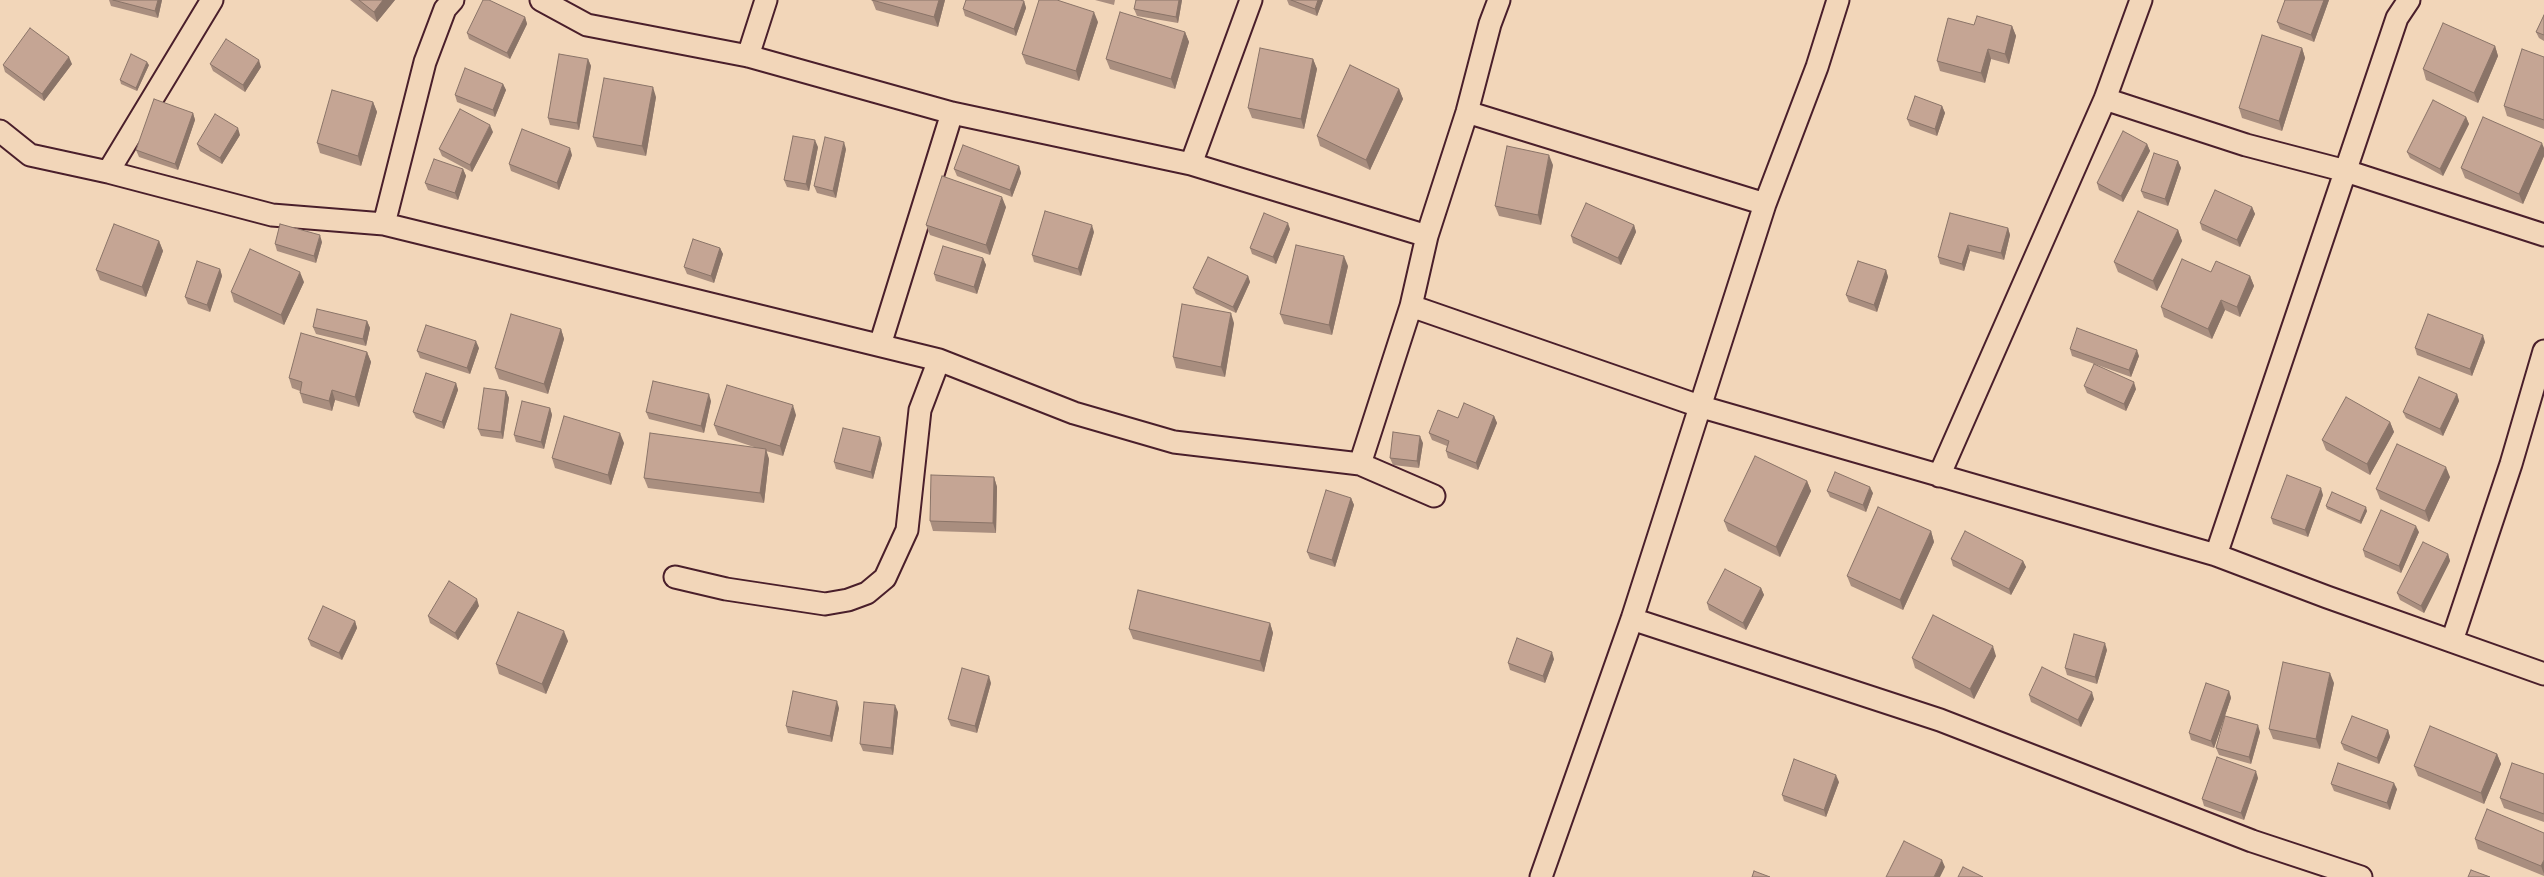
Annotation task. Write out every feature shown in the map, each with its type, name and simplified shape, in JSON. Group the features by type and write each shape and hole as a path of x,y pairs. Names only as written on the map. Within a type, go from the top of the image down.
{"street":[{"path":"108,172 212,0"},
{"path":"384,224 425,62 445,9 452,0"},
{"path":"541,0 587,25 748,56 952,113 1191,164 1427,236"},
{"path":"748,56 766,0"},
{"path":"1191,164 1251,0"},
{"path":"1360,464 1410,306 1427,236 1467,112 1490,24 1500,0"},
{"path":"1541,877 1632,619 1702,408 1765,204 1817,67 1838,0"},
{"path":"1939,476 2105,99 2141,0"},
{"path":"2216,555 2397,18 2408,0"},
{"path":"2105,99 2246,145 2346,171 2544,235"},
{"path":"1467,112 1765,204"},
{"path":"880,345 952,113"},
{"path":"0,131 30,155 108,172 272,215 384,224 939,360 1074,413 1174,442 1360,464 1434,496"},
{"path":"1410,306 1702,408 2216,555 2326,597 2544,674"},
{"path":"2452,641 2510,464 2544,351"},
{"path":"675,577 726,589 825,604 848,600 867,593 886,578 907,530 920,410 939,360"},
{"path":"1632,619 1940,720 2252,841 2361,877"}],"building":[{"path":"113,0 158,0 155,11"},
{"path":"359,0 383,0 374,12"},
{"path":"483,0 489,0 525,17 507,53 467,33"},
{"path":"872,0 939,0 934,17"},
{"path":"966,0 1024,1 1014,29 963,9"},
{"path":"1039,0 1057,0 1094,12 1076,71 1022,54"},
{"path":"1136,0 1179,0 1176,17 1134,9"},
{"path":"1291,0 1318,0 1315,9"},
{"path":"2285,0 2324,0 2311,35 2277,22"},
{"path":"1120,12 1185,32 1171,79 1106,59"},
{"path":"2544,15 2544,35 2536,32"},
{"path":"1977,16 2012,26 2005,54 1988,49 1981,73 1937,61 1948,18 1974,25"},
{"path":"2443,23 2495,46 2474,93 2423,69"},
{"path":"30,28 69,57 42,94 3,65"},
{"path":"2262,35 2302,48 2279,121 2239,108"},
{"path":"226,39 259,60 243,85 210,64"},
{"path":"1260,48 1313,59 1301,119 1248,108"},
{"path":"2522,49 2544,57 2544,120 2504,106"},
{"path":"131,54 147,62 136,88 120,80"},
{"path":"559,54 588,59 577,123 548,118"},
{"path":"1350,65 1399,89 1366,160 1317,136"},
{"path":"465,68 503,84 493,110 455,95"},
{"path":"604,78 653,87 642,146 593,137"},
{"path":"332,90 373,102 358,156 317,143"},
{"path":"1915,96 1942,106 1935,129 1907,119"},
{"path":"154,99 193,113 175,164 136,150"},
{"path":"2433,100 2466,117 2440,169 2407,152"},
{"path":"460,109 490,125 470,165 439,149"},
{"path":"215,114 238,128 220,158 197,144"},
{"path":"2483,117 2542,143 2519,194 2461,168"},
{"path":"522,129 570,148 557,183 509,164"},
{"path":"2123,131 2147,144 2121,196 2097,183"},
{"path":"793,136 815,140 806,184 784,180"},
{"path":"825,137 844,142 833,191 814,186"},
{"path":"963,145 1019,166 1010,190 954,169"},
{"path":"1507,146 1549,155 1538,215 1495,206"},
{"path":"2154,153 2178,161 2165,199 2141,191"},
{"path":"434,159 463,169 455,193 425,183"},
{"path":"942,176 1002,197 986,245 926,225"},
{"path":"2215,190 2252,207 2237,240 2200,223"},
{"path":"1586,203 1634,225 1618,258 1571,236"},
{"path":"1045,211 1092,225 1078,269 1032,255"},
{"path":"2138,211 2178,230 2153,281 2114,262"},
{"path":"1264,213 1288,223 1273,257 1250,248"},
{"path":"1950,213 2008,228 2001,253 1968,245 1962,264 1938,257"},
{"path":"114,224 159,241 142,287 96,270"},
{"path":"280,224 320,235 314,256 275,244"},
{"path":"693,239 720,248 711,276 684,267"},
{"path":"1296,245 1344,256 1329,325 1280,314"},
{"path":"943,246 983,258 974,287 934,274"},
{"path":"250,249 300,272 281,315 231,292"},
{"path":"1208,257 1248,276 1233,307 1193,288"},
{"path":"2182,259 2211,272 2216,261 2250,276 2237,307 2221,300 2208,329 2161,307"},
{"path":"197,261 220,269 207,305 185,297"},
{"path":"1858,261 1886,270 1874,305 1846,295"},
{"path":"1182,304 1231,313 1221,367 1173,357"},
{"path":"317,309 367,321 363,339 313,327"},
{"path":"511,314 561,329 544,384 495,368"},
{"path":"2428,314 2483,335 2470,369 2415,348"},
{"path":"426,325 476,341 467,368 417,351"},
{"path":"2077,328 2137,350 2129,370 2070,349"},
{"path":"301,333 367,352 355,397 332,390 329,401 300,393 302,382 289,378"},
{"path":"2094,364 2134,382 2124,404 2084,386"},
{"path":"426,373 456,383 442,422 413,412"},
{"path":"2419,377 2457,394 2440,429 2403,412"},
{"path":"653,381 709,394 701,426 646,412"},
{"path":"727,385 793,405 780,446 714,425"},
{"path":"484,388 506,391 501,432 478,429"},
{"path":"2346,397 2390,422 2367,464 2322,440"},
{"path":"522,401 550,408 541,442 514,435"},
{"path":"1464,403 1494,416 1476,463 1446,451 1449,441 1429,433 1438,410 1458,418"},
{"path":"564,416 620,433 608,475 552,458"},
{"path":"843,428 880,437 871,472 834,462"},
{"path":"1393,432 1420,436 1417,461 1390,458"},
{"path":"650,433 766,449 760,493 644,478"},
{"path":"2397,444 2446,467 2425,511 2376,489"},
{"path":"1755,456 1807,481 1776,547 1724,521"},
{"path":"1835,472 1870,487 1863,505 1827,491"},
{"path":"931,475 994,477 993,523 930,521"},
{"path":"2287,475 2321,488 2305,530 2271,518"},
{"path":"1326,490 1351,498 1332,560 1307,552"},
{"path":"2332,492 2366,507 2360,521 2326,506"},
{"path":"1878,507 1931,531 1900,600 1847,576"},
{"path":"2381,510 2416,526 2399,566 2363,550"},
{"path":"1965,531 2023,561 2009,589 1951,559"},
{"path":"2423,542 2448,554 2421,606 2397,593"},
{"path":"1725,569 1761,588 1743,623 1707,603"},
{"path":"449,581 477,599 455,633 428,616"},
{"path":"1138,590 1270,623 1260,661 1129,629"},
{"path":"323,606 355,621 339,653 308,639"},
{"path":"518,612 564,631 542,684 496,664"},
{"path":"1933,615 1993,646 1970,689 1912,658"},
{"path":"2074,634 2105,643 2095,677 2065,668"},
{"path":"1517,638 1552,652 1543,676 1508,663"},
{"path":"2283,662 2330,673 2316,739 2269,729"},
{"path":"2042,667 2092,692 2078,720 2029,695"},
{"path":"962,668 989,676 975,726 948,719"},
{"path":"2206,683 2229,691 2211,741 2189,733"},
{"path":"793,691 837,701 830,736 786,726"},
{"path":"864,702 895,705 891,748 860,744"},
{"path":"2225,716 2258,725 2249,757 2216,748"},
{"path":"2352,716 2388,730 2377,758 2341,743"},
{"path":"2430,726 2497,754 2481,793 2414,766"},
{"path":"2217,757 2256,771 2241,813 2202,799"},
{"path":"1794,759 1836,775 1824,810 1782,795"},
{"path":"2338,763 2394,783 2387,803 2331,784"},
{"path":"2512,763 2544,774 2544,814 2500,798"},
{"path":"2487,809 2544,833 2544,860 2541,866 2475,839"},
{"path":"1904,841 1942,860 1934,877 1886,877"},
{"path":"1963,867 1983,877 1958,877"},
{"path":"2471,870 2490,877 2468,877"},
{"path":"1754,871 1770,877 1752,877"}]}
